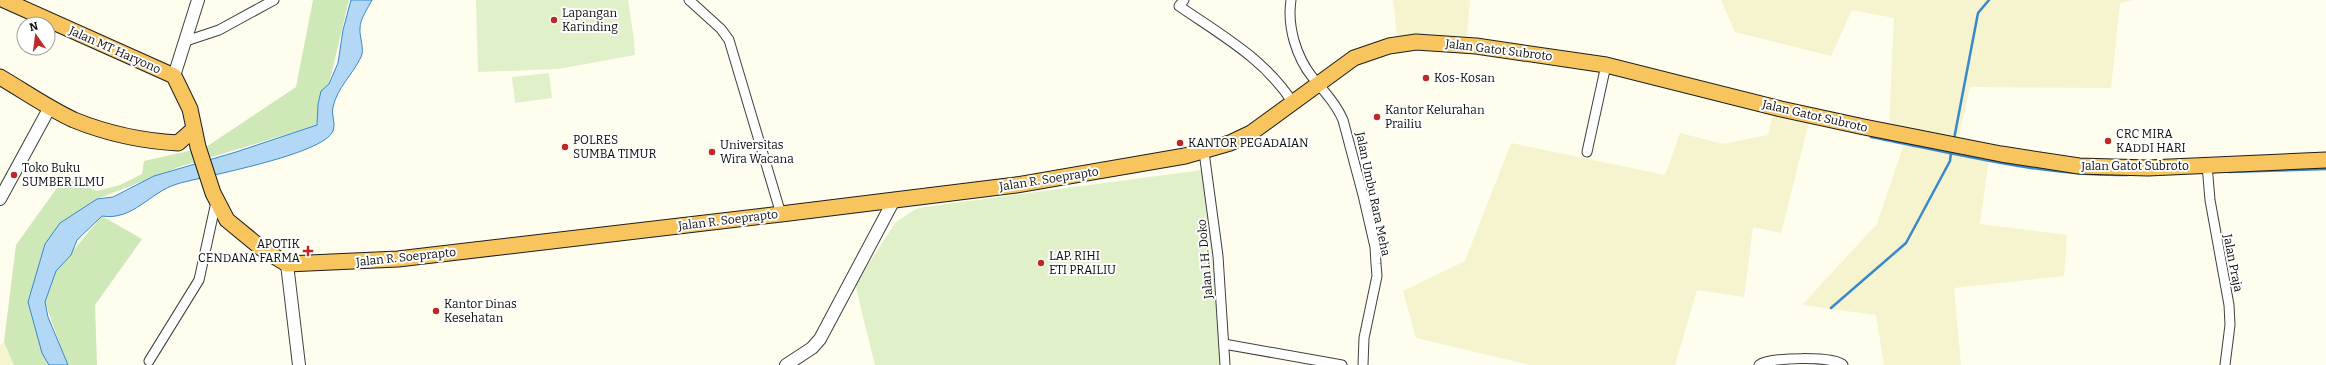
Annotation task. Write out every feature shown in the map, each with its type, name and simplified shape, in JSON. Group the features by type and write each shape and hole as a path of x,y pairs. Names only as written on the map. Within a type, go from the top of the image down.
{"highway":[{"name":"Jalan MT Haryono","path":"4,0 174,76 188,104 194,129"},
{"name":"Jalan Gatot Subroto","path":"1318,83 1354,58 1389,46 1416,42 1476,46 1606,65 1781,109 1953,145 2079,166 2148,168 2208,172 2326,160"},
{"path":"0,77 74,120 115,133 155,142 178,143 199,149"},
{"name":"Jalan R. Soeprapto","path":"287,264 398,259 781,214 1016,185 1204,152 1251,133 1318,83"},
{"path":"178,143 194,129 215,197 227,220 261,248 287,264"}],"street":[{"path":"174,76 198,0"},
{"path":"186,41 219,30 274,0"},
{"path":"689,0 721,29 729,40 781,214"},
{"path":"1184,0 1179,6 1256,59 1282,84 1293,103"},
{"name":"Jalan Umbu Rara Meha","path":"1291,0 1289,19 1295,42 1307,70 1336,107 1343,120 1374,247 1377,276 1364,338 1363,365"},
{"path":"1587,152 1606,65"},
{"path":"0,199 50,107"},
{"name":"Jalan I.H. Doko","path":"1204,152 1218,256 1225,365"},
{"name":"Jalan Praja","path":"2208,172 2210,200 2229,305 2230,325 2225,365"},
{"path":"149,361 200,280 215,197"},
{"path":"786,365 801,361 820,339 894,200"},
{"path":"287,264 299,365"},
{"path":"1224,344 1342,365"},
{"path":"1759,365 1770,360 1802,359 1835,360 1843,365"}],"green space":[{"path":"313,0 349,0 329,84 318,104 317,125 179,167 97,199 28,302 50,365 14,365 4,342 16,245 64,178 97,191 120,185 142,174 144,161 206,147 296,87"},
{"name":"Lapangan Karinding","path":"476,0 628,0 635,55 558,69 478,72"},
{"path":"1393,0 1470,0 1466,44 1398,42"},
{"path":"1721,0 2134,0 2120,3 2111,88 1970,87 1958,141 1889,127 1894,18 1852,10 1831,56 1735,32"},
{"path":"549,73 552,98 515,103 512,77"},
{"path":"1776,102 1812,110 1781,233 1753,227 1744,297 1697,290 1675,365 1530,365 1416,338 1403,291 1465,261 1511,143 1665,175 1680,133 1723,144 1768,135"},
{"path":"1907,135 1990,151 1980,224 2067,235 2064,276 1954,288 1961,365 1884,365 1876,315 1802,305 1877,224"},
{"name":"LAP. RIHI ETI PRAILIU","path":"1202,170 1209,224 1221,365 875,365 855,284 896,222 916,209"},
{"path":"102,216 142,239 95,305 97,365 67,365 45,302 56,271"},
{"path":"4,342 14,365 0,365 0,345"}],"water":[{"path":"351,0 372,0 360,25 361,57 335,100 333,110 333,131 325,140 308,148 261,164 177,184 158,193 141,205 123,214 102,216 77,240 71,255 56,271 45,302 48,317 68,365 49,365 42,353 28,302 45,244 60,223 97,199 113,197 154,176 236,152 317,125 318,104 321,91 329,84 338,63 343,30"}],"waterway":[{"path":"1954,139 1978,13 1989,0"},
{"path":"1871,137 1966,157 2032,168 2096,175 2128,175"},
{"path":"1831,308 1906,243 1950,161 1951,152"},
{"path":"2229,172 2326,169"}],"place":[{"name":"Lapangan Karinding","path":"554,20"},
{"name":"Kos-Kosan","path":"1426,78"},
{"name":"Kantor Kelurahan Prailiu","path":"1377,117"},
{"name":"CRC MIRA KADDI HARI","path":"2108,141"},
{"name":"KANTOR PEGADAIAN","path":"1180,143"},
{"name":"POLRES SUMBA TIMUR","path":"565,147"},
{"name":"Universitas Wira Wacana","path":"712,152"},
{"name":"Toko Buku SUMBER ILMU","path":"14,175"},
{"name":"APOTIK CENDANA FARMA","path":"308,251"},
{"name":"LAP. RIHI ETI PRAILIU","path":"1041,263"},
{"name":"Kantor Dinas Kesehatan","path":"436,311"}]}
